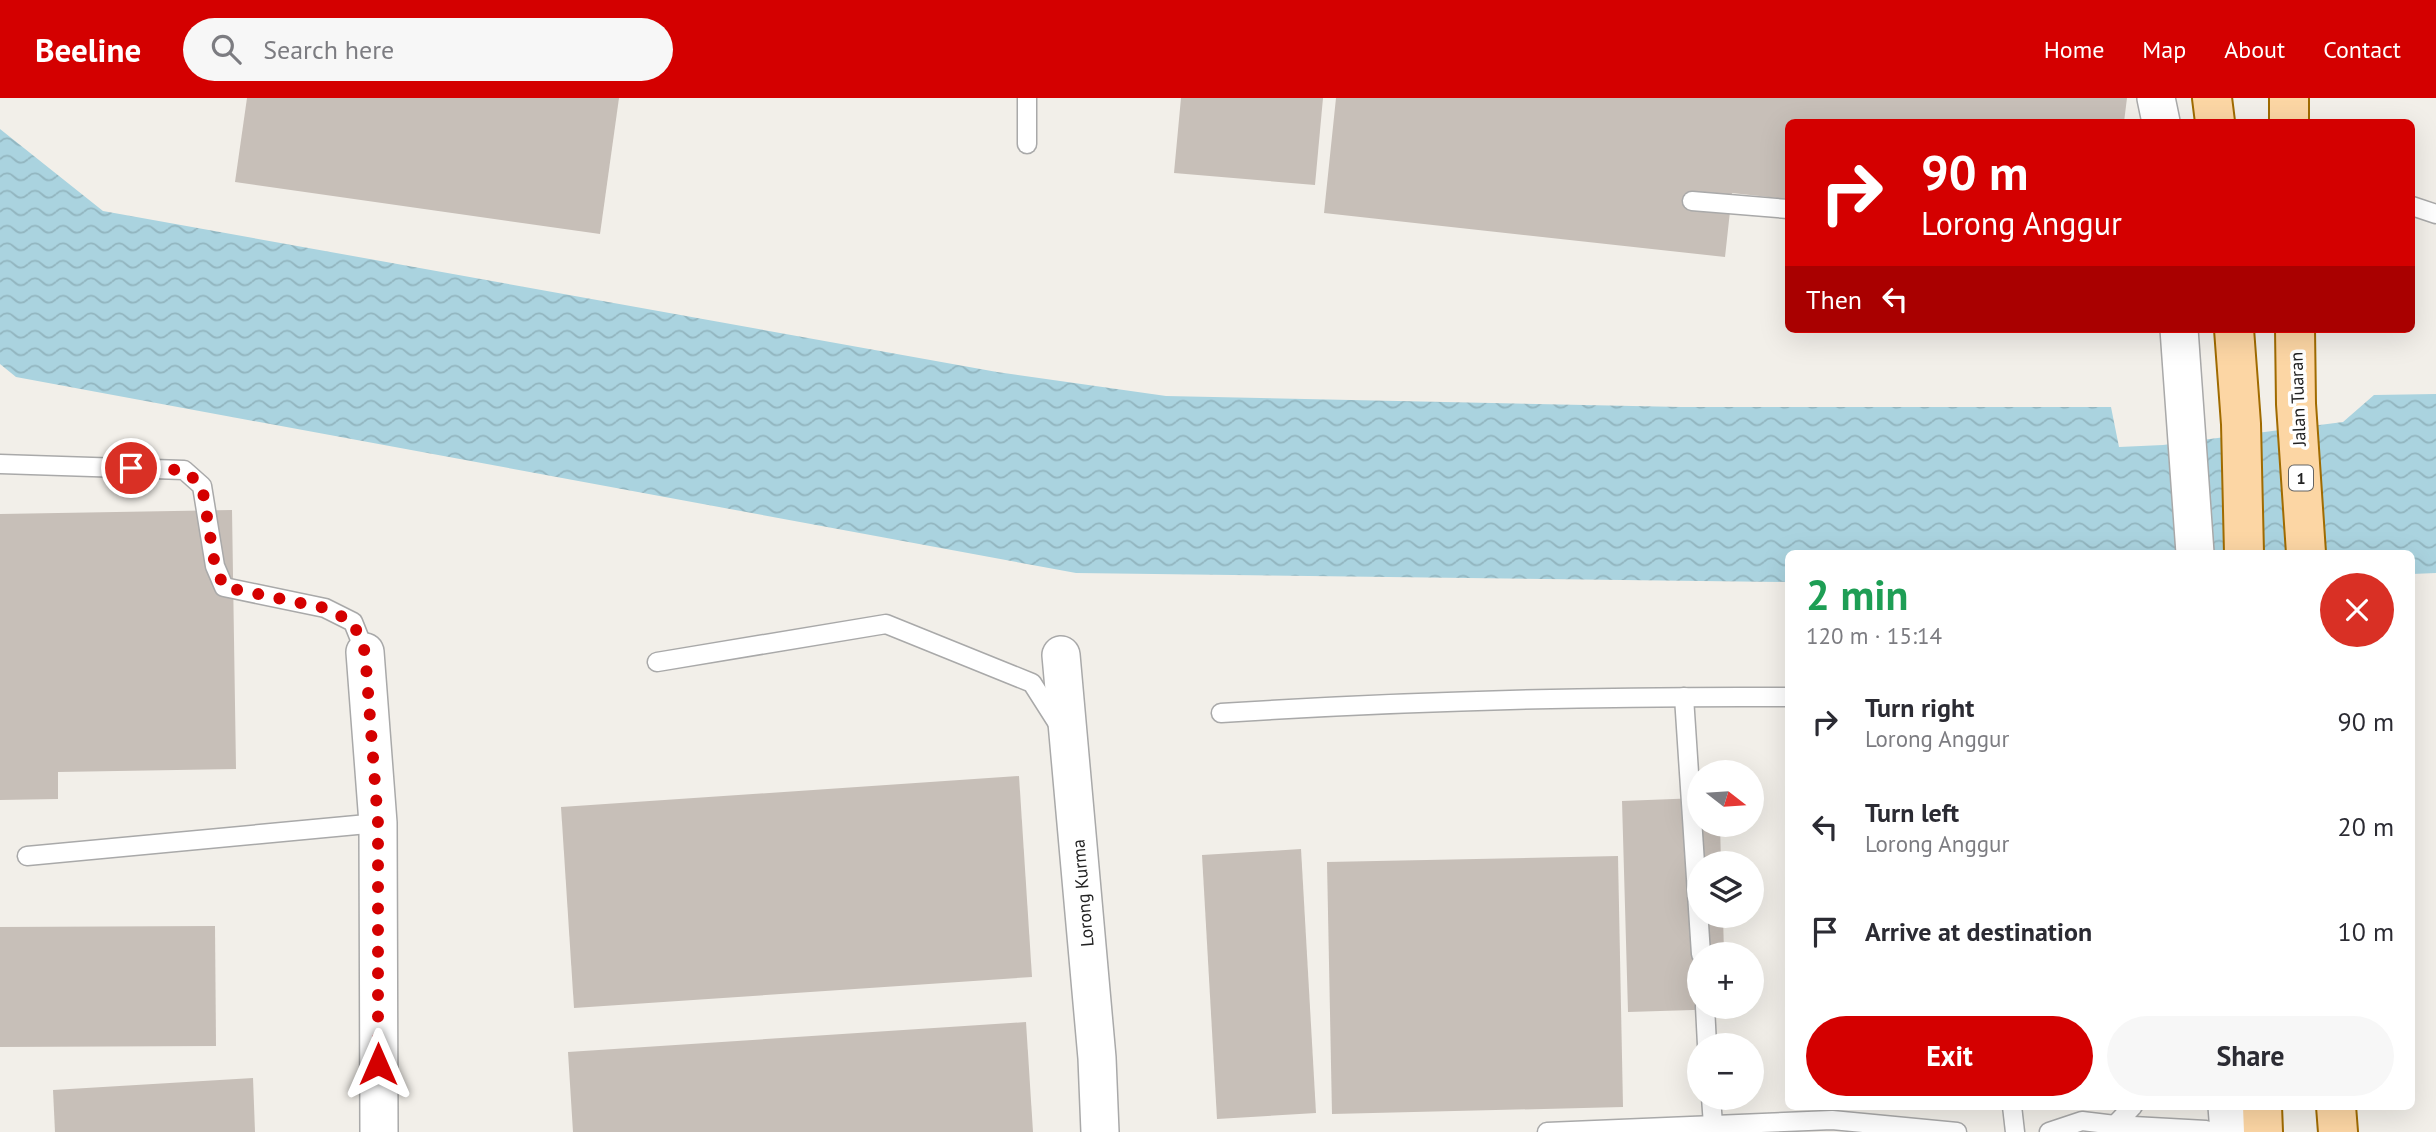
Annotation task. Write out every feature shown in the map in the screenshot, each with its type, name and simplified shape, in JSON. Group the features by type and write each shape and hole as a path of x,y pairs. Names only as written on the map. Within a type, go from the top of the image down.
{"main road":[{"path":"2212,98 2215,119"},
{"path":"2289,98 2289,119"},
{"path":"2234,333 2241,424 2244,550"},
{"name":"Jalan Tuaran","path":"2295,333 2306,550"},
{"path":"2262,1110 2263,1132"},
{"path":"2336,1110 2338,1132"}],"street":[{"path":"2156,98 2160,119"},
{"path":"2180,338 2195,550"},
{"path":"365,652 378,823 379,1132"},
{"name":"Lorong Kurma","path":"1061,655 1097,1058 1100,1132"},
{"path":"2227,1110 2229,1132"}],"lane":[{"path":"1027,98 1027,144"},
{"path":"1692,201 1785,209"},
{"path":"2415,207 2436,214"},
{"path":"0,464 184,470 202,486 215,566 224,587 325,608 353,622 365,652"},
{"path":"657,663 886,624 1031,684 1070,742"},
{"path":"1684,696 1700,942"},
{"path":"1221,713 1324,706 1684,696 1785,697"},
{"path":"27,856 378,823"},
{"path":"1712,1110 1713,1125"},
{"path":"2012,1110 2015,1132"},
{"path":"2115,1125 2129,1110"},
{"path":"2049,1132 2082,1121 2206,1129 2208,1132"},
{"path":"1547,1132 1713,1125 1833,1126 1957,1132"}],"water":[{"path":"0,129 103,211 997,372 1166,396 1681,407 2111,407 2119,447 2163,445 2343,422 2374,395 2436,394 2436,573 2415,574 2415,550 1785,550 1785,582 1076,573 16,377 0,364"}],"building":[{"path":"247,98 619,98 600,234 235,182"},
{"path":"1181,98 1323,98 1315,185 1174,173"},
{"path":"1336,98 2127,98 2124,119 1785,119 1785,199 1732,193 1725,257 1324,213"},
{"path":"232,510 236,769 58,772 58,799 0,800 0,514"},
{"path":"1019,776 1032,977 574,1008 561,807"},
{"path":"1687,798 1687,837 1720,837 1721,851 1687,851 1687,928 1723,928 1724,942 1687,942 1687,1010 1628,1012 1622,801"},
{"path":"1301,849 1316,1113 1217,1119 1202,855"},
{"path":"1618,856 1623,1107 1332,1114 1327,862"},
{"path":"215,926 216,1046 0,1047 0,927"},
{"path":"1026,1022 1033,1132 573,1132 568,1052"},
{"path":"253,1078 255,1132 55,1132 53,1090"}],"route":[{"path":"131,468 184,470 202,486 215,566 224,587 325,608 353,622 365,652 378,823 378,1064"}]}
